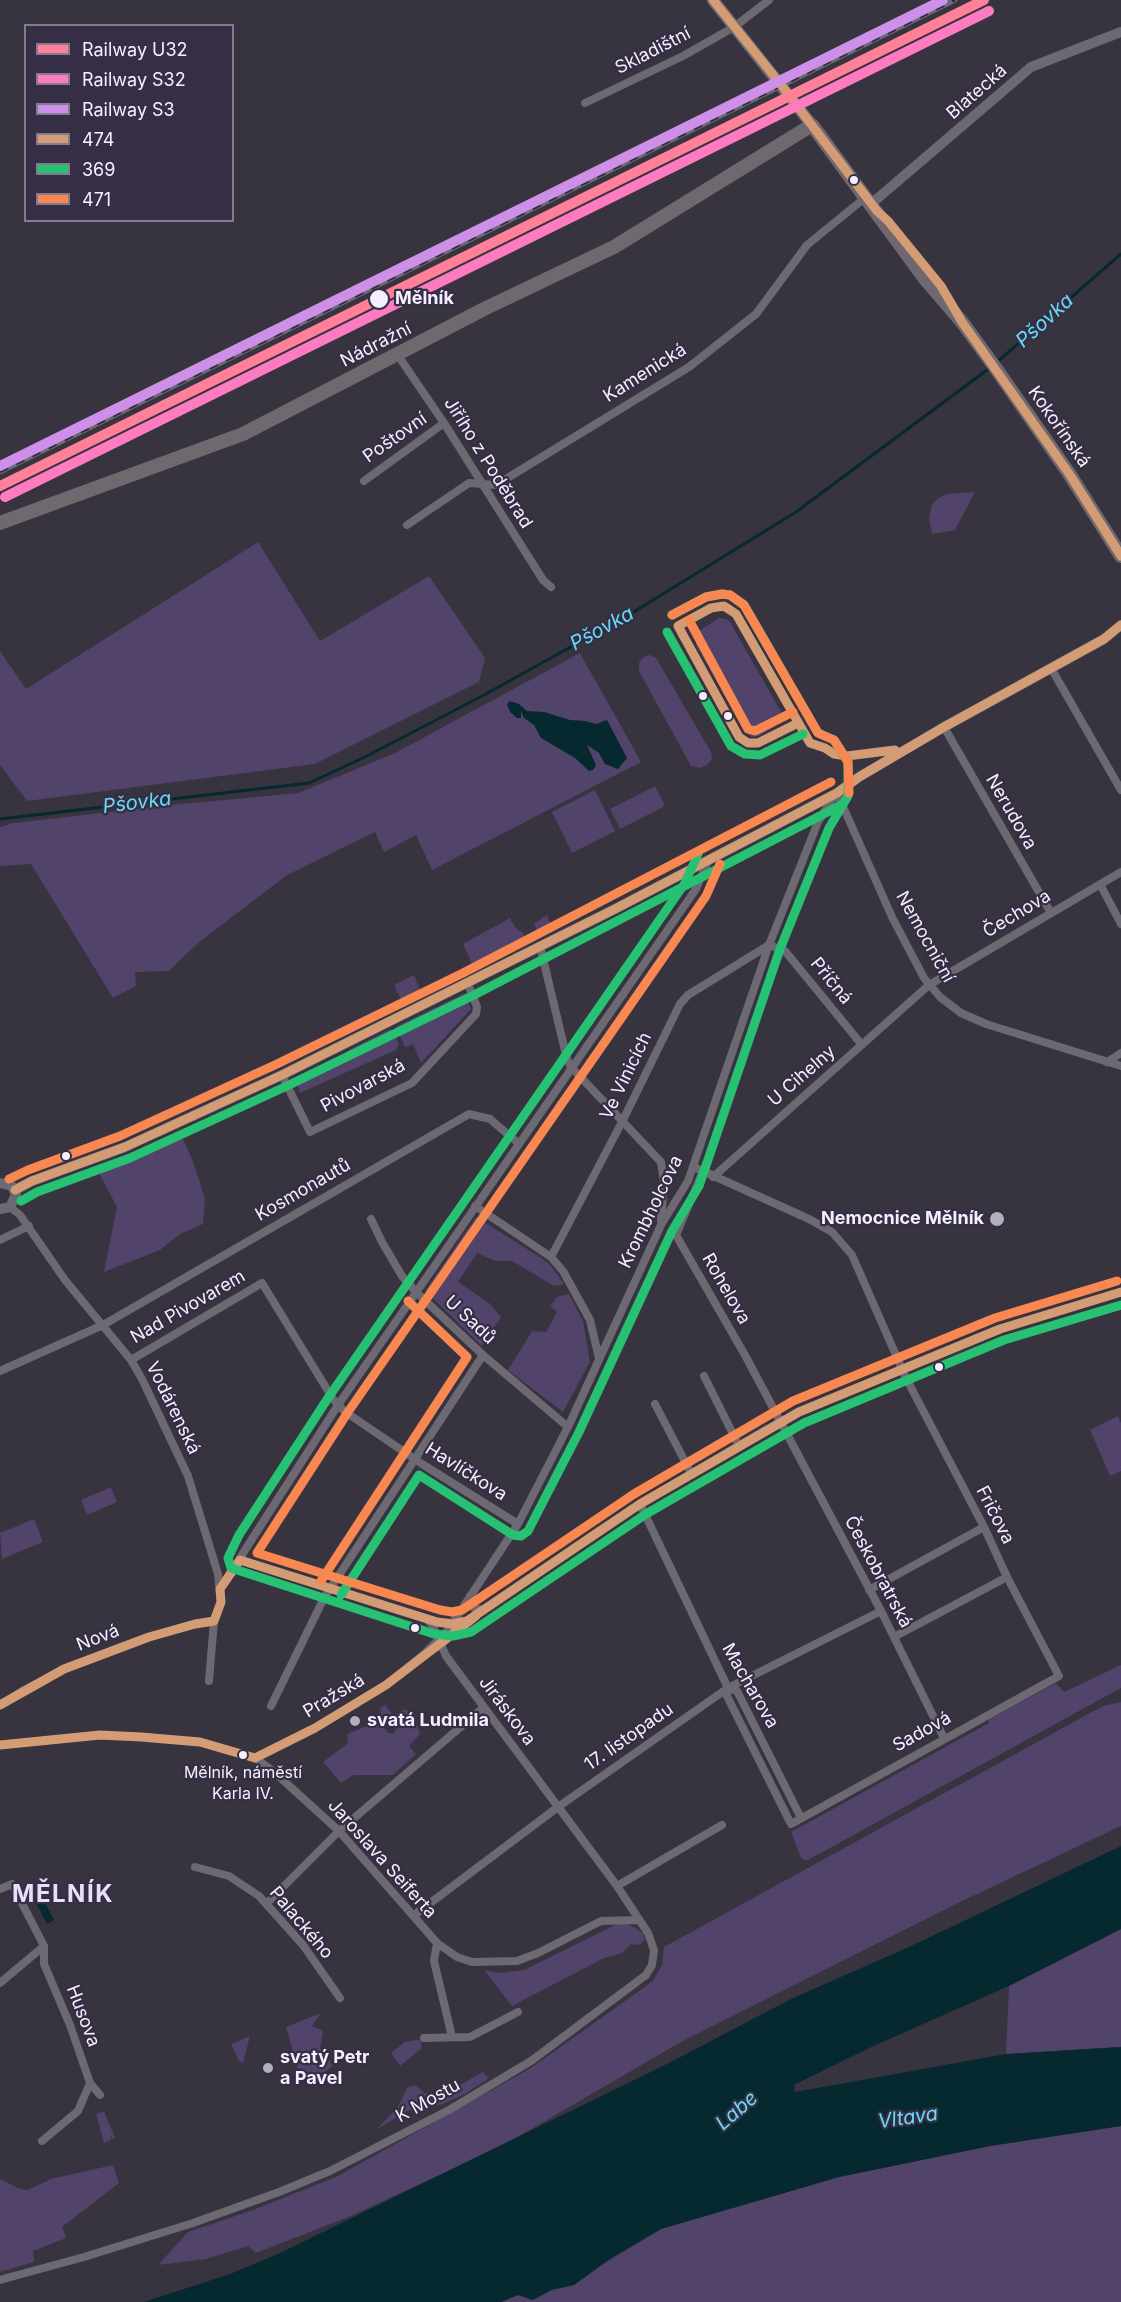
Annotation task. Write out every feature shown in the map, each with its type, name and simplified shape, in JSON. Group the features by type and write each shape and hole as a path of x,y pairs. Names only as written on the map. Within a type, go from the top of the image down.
{"main road":[{"name":"Kokořínská","path":"713,0 812,125 926,280 986,354 1101,521 1121,556"},
{"name":"Nádražní","path":"0,523 243,434 486,308 614,247 812,125"},
{"path":"1101,521 1121,540"}],"street":[{"name":"Skladištní","path":"585,103 683,56 734,27 769,0"},
{"name":"Blatecká","path":"871,204 1031,67 1121,32"},
{"name":"Kamenická","path":"407,525 469,483 496,485 688,367 756,314 807,245 871,204"},
{"name":"Jiřího z Poděbrad","path":"397,354 444,423 543,580 552,587"},
{"name":"Poštovní","path":"364,480 444,423"},
{"path":"1104,639 1121,625"},
{"path":"15,1190 32,1181 125,1148 282,1075 468,984 837,793 859,777 944,727 1104,639 1121,633"},
{"path":"1051,668 1121,790"},
{"name":"Nerudova","path":"944,727 1050,913"},
{"name":"Krombholcova","path":"452,1624 518,1524 568,1427 661,1225 688,1181 769,945 818,822 837,793"},
{"name":"Nemocniční","path":"837,793 892,917 929,985 950,1006 986,1024 1121,1066"},
{"path":"209,1681 214,1621 221,1602 220,1589 338,1406 696,889 710,859"},
{"name":"Čechova","path":"929,985 1121,872"},
{"path":"1100,884 1121,924"},
{"name":"Příčná","path":"769,945 785,951 862,1045"},
{"name":"Ve Vinicích","path":"551,1257 623,1120 680,1004 688,995 769,945"},
{"path":"540,946 567,1059 571,1067 661,1162 664,1183 661,1225"},
{"name":"Pivovarská","path":"282,1075 310,1132 412,1083 476,1014 477,1007 468,984"},
{"name":"U Cihelny","path":"713,1177 929,985"},
{"path":"1107,1062 1121,1053"},
{"name":"Kosmonautů","path":"0,1371 103,1325 469,1114 490,1119 518,1143"},
{"path":"694,1167 713,1177"},
{"name":"Rohelova","path":"703,1171 676,1235 780,1422"},
{"name":"Fričova","path":"713,1177 809,1219 832,1232 852,1255 902,1370 1059,1676"},
{"path":"0,1183 9,1184 15,1190 15,1201 5,1208"},
{"path":"475,1206 551,1257 563,1271 590,1320 598,1359 600,1356"},
{"name":"Vodárenská","path":"5,1208 20,1215 65,1280 103,1325 142,1379 188,1476 205,1528 220,1589"},
{"name":"U Sadů","path":"371,1219 392,1259 416,1292 483,1355 568,1427"},
{"path":"0,1240 28,1226"},
{"name":"Nad Pivovarem","path":"130,1360 262,1283"},
{"name":"Havlíčkova","path":"262,1283 338,1406 415,1459 518,1524"},
{"name":"Pražská","path":"427,1651 438,1639 640,1504 780,1422 1000,1329 1121,1292"},
{"path":"271,1706 331,1588 483,1355"},
{"path":"704,1376 739,1446"},
{"path":"655,1404 691,1473"},
{"name":"Českobratrská","path":"780,1422 881,1611 944,1738"},
{"name":"Macharova","path":"640,1504 728,1688 737,1691 801,1818"},
{"path":"869,1590 984,1527"},
{"path":"240,1560 452,1624"},
{"path":"894,1637 1007,1577"},
{"path":"470,1596 472,1606 477,1610 484,1610"},
{"name":"17. listopadu","path":"413,1916 558,1807 728,1688 881,1611"},
{"name":"Pražská","path":"255,1758 315,1728 386,1685 427,1651 452,1624 474,1617"},
{"path":"426,1618 438,1639"},
{"name":"Nová","path":"0,1705 22,1690 72,1666 149,1637 214,1621"},
{"name":"Jiráskova","path":"438,1639 446,1656 617,1886"},
{"name":"Sadová","path":"728,1688 728,1696 792,1824 1059,1676"},
{"path":"266,1904 339,1832 484,1707"},
{"path":"0,1745 100,1736 201,1742 255,1758"},
{"name":"Jaroslava Seiferta","path":"255,1758 273,1771 339,1832 437,1943 457,1958 472,1962 517,1961 602,1921 638,1920"},
{"path":"617,1886 722,1825"},
{"name":"Palackého","path":"195,1867 230,1876 266,1904 303,1946 340,1998"},
{"name":"Husova","path":"0,1889 12,1884 44,1946 44,1964 70,2025 90,2083 100,2095"},
{"name":"K Mostu","path":"0,2280 167,2231 279,2192 330,2171 449,2110 531,2061 646,1975 652,1965 654,1950 652,1939 617,1886"},
{"path":"437,1943 434,1962 452,2037"},
{"path":"0,1983 44,1946"},
{"path":"424,2038 470,2037 518,2012"},
{"path":"42,2141 78,2111 90,2083"}],"shaded area":[{"path":"975,492 955,530 932,534 929,517 932,505 937,499 947,494"},
{"path":"258,542 320,641 429,576 485,658 479,682 315,764 27,801 0,765 0,651 26,689"},
{"path":"719,618 730,622 784,717 782,722 759,736 752,737 747,734 696,645 696,636 699,631"},
{"path":"580,653 641,762 432,870 416,835 384,852 375,832 287,875 198,943 169,971 135,972 136,986 113,998 31,864 0,866 0,827 14,823 171,805 298,793 395,753"},
{"path":"650,655 656,658 711,752 712,759 707,765 700,768 691,766 639,671 639,663 643,657"},
{"path":"655,786 665,806 620,829 610,809"},
{"path":"595,790 615,831 572,853 552,812"},
{"path":"547,915 553,931 548,934 539,934 534,924"},
{"path":"510,918 515,927 524,934 525,940 476,967 473,966 463,944"},
{"path":"414,975 422,995 403,1004 394,985"},
{"path":"465,993 471,1009 421,1063 413,1044 405,1047 397,1026"},
{"path":"390,1029 399,1043 396,1050 300,1093 295,1079 348,1055 349,1050"},
{"path":"180,1132 194,1164 205,1199 203,1224 180,1234 160,1250 104,1272 117,1207 100,1175 112,1161"},
{"path":"476,1217 543,1259 564,1284 554,1286 512,1261 495,1261 477,1253 458,1282 489,1303 501,1317 482,1346 425,1291"},
{"path":"569,1294 583,1321 590,1362 563,1412 508,1370 532,1331 546,1332 557,1312 550,1306 557,1297"},
{"path":"1118,1416 1121,1423 1121,1471 1110,1476 1090,1430"},
{"path":"111,1487 117,1502 87,1515 81,1500"},
{"path":"34,1519 43,1542 2,1559 0,1533"},
{"path":"1121,1665 1121,1688 808,1860 801,1858 791,1832 989,1723 988,1720 1056,1683 1064,1692"},
{"path":"1121,1702 1121,1826 958,1903 681,2042 502,2146 353,2215 256,2253 248,2246 206,2259 158,2265 188,2232 253,2210 336,2177 531,2068 653,1981 662,1965 664,1947 1103,1706"},
{"path":"385,1705 393,1715 406,1709 416,1722 420,1734 409,1746 416,1754 393,1775 354,1775 341,1783 323,1762 348,1743 347,1734 379,1721 388,1733 394,1733 397,1724 392,1719 382,1718 380,1708"},
{"path":"625,1922 643,1933 645,1939 643,1942 639,1945 631,1944 622,1953 604,1958 512,2006 484,1970 500,1973 524,1970"},
{"path":"1121,1929 1121,2047 1006,2054 1009,1986"},
{"path":"321,2013 312,2026 323,2031 320,2048 333,2066 308,2083 300,2077 286,2027"},
{"path":"250,2036 243,2063 239,2061 231,2044"},
{"path":"421,2041 421,2049 400,2066 391,2053 405,2042"},
{"path":"483,2072 489,2078 465,2094 443,2104 407,2111 376,2130 398,2107 407,2088 415,2085 425,2093 442,2095"},
{"path":"104,2111 115,2138 111,2136 111,2140 104,2143 96,2114"},
{"path":"1121,2126 1121,2302 501,2302 518,2295 533,2300 551,2290 574,2285 661,2229 839,2177 990,2146"},
{"path":"113,2165 119,2183 62,2227 66,2238 33,2251 34,2262 0,2272 0,2179 20,2189 28,2190 51,2179"}],"water":[{"path":"510,701 519,704 527,711 544,712 570,720 596,724 607,720 627,758 618,769 605,764 599,753 587,745 596,765 593,770 589,771 575,758 541,738 534,725 524,718 521,711 521,718 517,718 510,712 507,704"},
{"path":"1121,1846 1121,1929 1009,1986 869,2048 794,2085 795,2092 1006,2054 1121,2047 1121,2126 990,2146 839,2177 661,2229 608,2260 574,2285 551,2290 533,2300 518,2295 501,2302 144,2302 230,2274 278,2254 669,2063 791,1999 909,1947"},
{"path":"41,1895 54,1920 47,1924 34,1899"}],"waterway":[{"name":"Pšovka","path":"996,363 1121,254"},
{"name":"Pšovka","path":"0,819 309,783 365,757 484,695 632,613 796,512 991,367"}],"railway":[{"path":"0,472 955,0"}],"rail line":[{"name":"S3","path":"0,466 943,0"},
{"name":"U32","path":"0,486 984,0"},
{"name":"S32","path":"5,497 989,11"}],"transit line":[{"name":"474","path":"713,0 877,211 888,221 941,286 962,322 1070,475 1121,556"},
{"name":"369","path":"341,1595 419,1475 513,1535 521,1536 528,1531 579,1432 672,1231 699,1186 780,949 829,828 848,796 848,762 834,740 818,733 744,605 730,595 722,594 706,597 672,615"},
{"name":"471","path":"672,615 706,597 722,594 730,595 744,605 818,733 834,740 848,762 849,793"},
{"name":"474","path":"678,626 711,608 724,606 736,614 810,743 834,754 847,756 895,750"},
{"name":"471","path":"689,620 748,729 755,731 793,712"},
{"name":"474","path":"15,1190 32,1181 125,1147 282,1075 615,909 837,793 859,777 944,727 1104,639 1121,625"},
{"name":"474","path":"678,626 739,737 748,743 758,743 798,723"},
{"name":"369","path":"667,632 731,746 745,754 760,755 803,734"},
{"name":"471","path":"9,1179 120,1136 277,1064 463,973 831,782"},
{"name":"369","path":"21,1201 37,1192 130,1158 287,1086 474,995 843,804"},
{"name":"369","path":"698,854 685,883 328,1398 239,1535 228,1558 231,1568 434,1634 453,1636 471,1632 646,1514 804,1423 1004,1340 1121,1305"},
{"name":"471","path":"720,864 706,896 348,1412 257,1553 440,1610 452,1612 462,1610 634,1494 793,1401 995,1318 1117,1281"},
{"name":"474","path":"0,1705 64,1669 149,1637 214,1621 221,1602 220,1589 240,1560 437,1622 452,1624 467,1621 640,1504 799,1412 1000,1329 1121,1292"},
{"name":"471","path":"321,1581 467,1357 408,1301"},
{"name":"474","path":"0,1745 100,1735 141,1737 200,1742 255,1758 315,1728 386,1685 476,1616"}],"place":[{"name":"Mělník","path":"379,299"},
{"name":"Nemocnice Mělník","path":"997,1219"},
{"name":"svatá Ludmila","path":"355,1721"},
{"name":"Mělník, náměstí Karla IV.","path":"243,1755"},
{"name":"svatý Petr a Pavel","path":"268,2068"}],"district":[{"name":"MĚLNÍK","path":"63,1895"}],"water label":[{"name":"Labe","path":"737,2111"},
{"name":"Vltava","path":"908,2118"}]}
